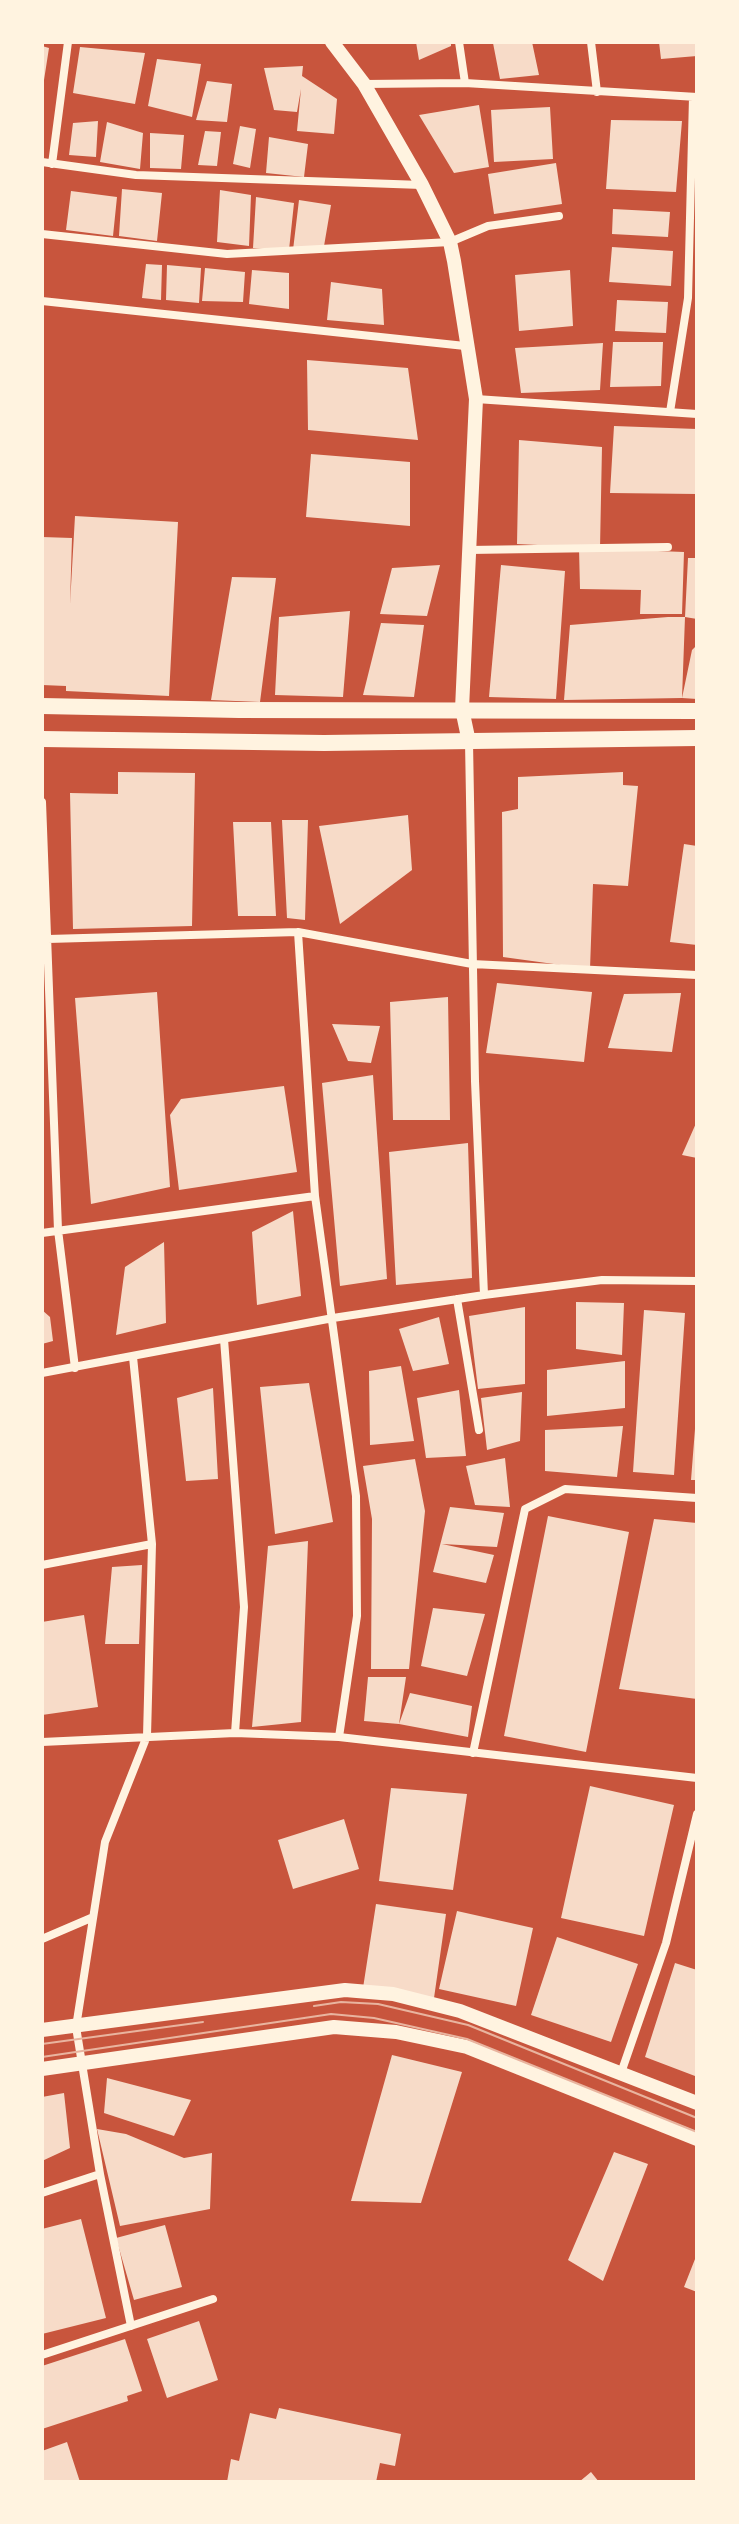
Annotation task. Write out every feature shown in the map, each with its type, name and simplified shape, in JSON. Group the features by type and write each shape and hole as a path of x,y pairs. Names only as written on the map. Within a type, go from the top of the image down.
{"main road":[{"path":"42,706 239,710 697,711"},
{"path":"42,739 469,742 697,738"}],"street":[{"path":"52,164 68,42"},
{"path":"332,42 364,84 422,185 450,242 476,399 462,709 469,742 472,964 484,1295"},
{"path":"459,42 465,83"},
{"path":"591,42 597,92"},
{"path":"364,84 465,83 695,97 688,298 670,412"},
{"path":"42,162 136,175 422,185"},
{"path":"42,234 227,254 450,242 488,226 559,216"},
{"path":"42,301 465,346"},
{"path":"476,399 697,414"},
{"path":"469,550 668,547"},
{"path":"42,802 58,1230 75,1368"},
{"path":"298,932 315,1196 356,1496 357,1616 339,1737"},
{"path":"48,939 298,932 472,964 697,975"},
{"path":"42,1233 315,1196"},
{"path":"42,1373 333,1318 484,1295 602,1280 697,1281"},
{"path":"457,1299 479,1430"},
{"path":"224,1339 244,1607 235,1733"},
{"path":"131,2326 79,2064 76,2027 105,1842 147,1736 152,1544 133,1357"},
{"path":"473,1753 525,1509 565,1489 697,1498"},
{"path":"42,1565 152,1544"},
{"path":"42,1742 235,1733 339,1737 697,1778"},
{"path":"621,2073 666,1943 697,1814"},
{"path":"42,1939 91,1918"},
{"path":"42,2030 345,1990 393,1994 460,2011 697,2103"},
{"path":"42,2069 334,2027 396,2032 467,2047 697,2139"},
{"path":"42,2193 100,2174"},
{"path":"42,2355 213,2299"}],"building":[{"path":"416,42 451,42 451,46 419,60"},
{"path":"532,42 539,75 500,79 493,43"},
{"path":"659,42 697,42 697,56 661,59"},
{"path":"42,46 49,48 44,80 42,80"},
{"path":"80,47 145,53 135,104 73,93"},
{"path":"157,59 201,64 192,117 148,106"},
{"path":"303,66 302,76 337,99 334,134 297,131 301,89 297,112 274,110 264,68"},
{"path":"207,81 232,84 227,122 196,120"},
{"path":"479,105 489,167 454,173 419,115"},
{"path":"550,107 553,159 494,162 491,110"},
{"path":"611,120 682,121 676,192 606,189"},
{"path":"98,121 96,157 69,155 73,123"},
{"path":"107,122 143,133 140,169 100,162"},
{"path":"240,126 256,129 250,168 233,164"},
{"path":"205,131 221,132 217,166 198,165"},
{"path":"150,133 184,135 181,169 150,168"},
{"path":"269,137 308,144 304,177 266,173"},
{"path":"556,163 562,204 494,214 488,174"},
{"path":"122,189 162,193 157,241 119,236"},
{"path":"220,190 251,195 249,246 217,242"},
{"path":"71,191 117,197 113,236 66,230"},
{"path":"256,197 294,203 289,250 253,248"},
{"path":"299,200 331,205 323,252 293,250"},
{"path":"613,209 670,212 668,237 612,234"},
{"path":"612,247 673,251 671,286 609,282"},
{"path":"146,264 162,265 161,300 142,298"},
{"path":"167,265 201,268 199,303 166,300"},
{"path":"205,268 245,272 243,302 202,301"},
{"path":"252,270 289,273 289,309 249,304"},
{"path":"570,270 573,326 519,331 515,275"},
{"path":"331,282 382,289 384,325 327,320"},
{"path":"617,300 668,302 666,333 615,331"},
{"path":"613,342 663,342 661,386 610,387"},
{"path":"603,343 600,390 521,393 515,348"},
{"path":"307,360 408,368 418,440 308,430"},
{"path":"614,426 697,429 697,494 610,493"},
{"path":"519,440 602,447 600,548 517,544"},
{"path":"311,454 410,462 410,526 306,517"},
{"path":"75,516 178,522 169,696 66,691 66,686 42,685 42,537 72,538 70,604"},
{"path":"579,548 684,552 682,614 640,614 641,590 580,589"},
{"path":"688,558 697,558 697,619 685,617"},
{"path":"440,565 427,616 380,614 392,568"},
{"path":"501,565 565,571 556,699 489,697"},
{"path":"232,577 276,578 260,702 211,700"},
{"path":"350,611 343,697 275,695 279,617"},
{"path":"685,617 682,698 564,700 570,625"},
{"path":"381,623 424,625 414,697 363,695"},
{"path":"697,645 697,699 682,698 692,650"},
{"path":"118,772 195,773 192,926 73,929 70,793 118,794"},
{"path":"623,772 623,785 638,786 628,886 593,884 590,969 503,957 502,812 518,809 518,777"},
{"path":"408,815 412,870 340,924 319,826"},
{"path":"282,820 308,820 305,920 287,918"},
{"path":"233,822 271,822 276,916 238,916"},
{"path":"684,844 697,846 697,945 670,942"},
{"path":"497,983 592,992 584,1062 486,1053"},
{"path":"157,992 170,1187 91,1204 75,998"},
{"path":"681,993 672,1052 608,1048 624,994"},
{"path":"448,997 450,1120 393,1120 390,1002"},
{"path":"332,1024 380,1026 371,1063 348,1061"},
{"path":"373,1075 387,1279 340,1286 322,1083"},
{"path":"284,1086 297,1172 179,1190 170,1115 181,1099"},
{"path":"697,1121 697,1158 682,1155"},
{"path":"468,1143 472,1278 396,1285 389,1152"},
{"path":"293,1211 301,1296 257,1305 252,1232"},
{"path":"164,1242 166,1323 116,1335 125,1267"},
{"path":"576,1302 624,1303 622,1355 576,1349"},
{"path":"525,1307 525,1384 478,1389 469,1316"},
{"path":"42,1310 50,1317 53,1341 42,1344"},
{"path":"644,1310 685,1313 674,1475 633,1472"},
{"path":"439,1317 449,1364 413,1371 399,1329"},
{"path":"625,1361 625,1408 547,1416 547,1370"},
{"path":"401,1366 414,1441 370,1445 369,1371"},
{"path":"309,1383 333,1522 275,1534 260,1387"},
{"path":"213,1388 218,1479 186,1481 177,1398"},
{"path":"459,1390 466,1456 426,1458 417,1398"},
{"path":"522,1392 520,1441 487,1450 481,1398"},
{"path":"623,1426 617,1477 545,1471 545,1430"},
{"path":"695,1429 697,1480 691,1480"},
{"path":"505,1458 510,1507 475,1505 466,1466"},
{"path":"415,1459 425,1511 409,1669 371,1669 372,1519 363,1466"},
{"path":"450,1507 504,1513 497,1547 442,1544 494,1555 486,1583 433,1572"},
{"path":"548,1516 629,1532 586,1752 504,1736"},
{"path":"654,1519 697,1523 697,1699 619,1689"},
{"path":"308,1541 301,1722 252,1727 268,1546"},
{"path":"142,1565 139,1644 105,1644 112,1567"},
{"path":"433,1608 485,1614 467,1676 421,1666"},
{"path":"84,1615 98,1707 42,1715 42,1622"},
{"path":"368,1677 406,1677 399,1724 364,1721"},
{"path":"410,1693 472,1706 468,1737 399,1724"},
{"path":"590,1786 674,1805 644,1936 561,1918"},
{"path":"391,1788 467,1794 453,1890 379,1881"},
{"path":"344,1819 359,1869 293,1889 278,1840"},
{"path":"376,1904 446,1914 434,1998 363,1988"},
{"path":"457,1911 533,1928 516,2006 439,1989"},
{"path":"557,1937 638,1964 611,2042 531,2015"},
{"path":"675,1963 697,1970 695,2076 645,2057"},
{"path":"392,2055 462,2072 421,2203 351,2201"},
{"path":"107,2078 191,2100 174,2136 104,2113"},
{"path":"64,2093 70,2148 42,2161 42,2097"},
{"path":"97,2129 126,2134 184,2158 212,2153 210,2209 120,2226"},
{"path":"614,2152 648,2164 603,2281 568,2260"},
{"path":"81,2219 106,2318 42,2334 42,2229"},
{"path":"165,2225 182,2287 134,2300 116,2238"},
{"path":"697,2254 697,2292 684,2287"},
{"path":"199,2321 218,2380 167,2398 147,2339"},
{"path":"125,2339 142,2391 127,2396 128,2401 42,2429 42,2366"},
{"path":"279,2408 401,2434 395,2466 380,2463 376,2482 227,2482 231,2459 239,2461 250,2413 276,2419"},
{"path":"67,2442 80,2482 42,2482 42,2451"},
{"path":"591,2472 599,2482 579,2482"}],"tram line":[{"path":"314,2006 341,2002 378,2004 468,2025 697,2118"},
{"path":"42,2057 331,2014 374,2018 467,2039 697,2132"},
{"path":"42,2044 203,2022"}]}
